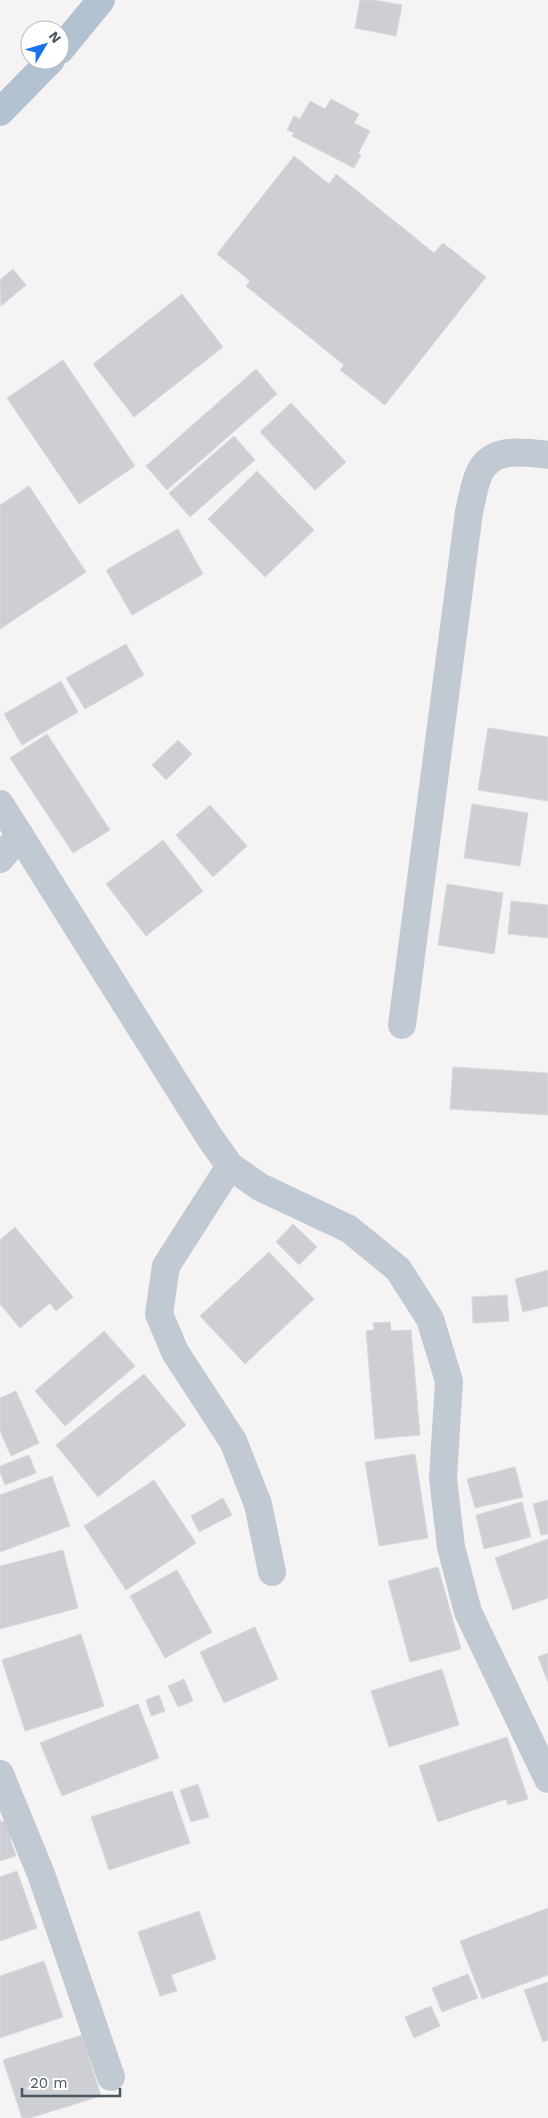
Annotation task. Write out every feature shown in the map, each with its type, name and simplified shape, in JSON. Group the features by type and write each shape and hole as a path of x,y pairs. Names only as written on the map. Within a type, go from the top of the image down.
{"main road":[{"path":"70,38 101,0"},
{"path":"0,112 41,70"}],"street":[{"path":"402,1024 469,512 479,473 495,456 517,451 548,455"},
{"path":"0,804 210,1138 230,1166 260,1187 349,1228 398,1269 430,1319 449,1381 443,1478 451,1547 468,1612 548,1779"},
{"path":"0,859 20,835"},
{"path":"230,1166 166,1266 159,1314 175,1352 233,1441 258,1504 272,1572"},
{"path":"0,1774 41,1874 111,2077"}],"building":[{"path":"360,0 373,0 402,5 396,36 355,28"},
{"path":"331,99 359,114 354,123 370,131 358,154 361,155 354,168 292,136 294,133 287,130 294,116 300,119 310,101 325,109"},
{"path":"294,156 329,184 336,174 434,253 443,243 486,277 385,405 340,370 344,365 246,286 250,281 217,254"},
{"path":"13,269 26,285 1,306 0,280"},
{"path":"182,294 223,347 134,417 93,364"},
{"path":"63,360 135,466 79,504 7,398"},
{"path":"256,369 277,394 167,490 146,466"},
{"path":"291,403 346,462 315,490 260,432"},
{"path":"234,436 255,460 190,517 169,493"},
{"path":"257,471 314,530 265,577 208,519"},
{"path":"29,486 86,572 0,629 0,505"},
{"path":"178,529 203,574 132,615 106,570"},
{"path":"126,644 144,675 85,709 66,678"},
{"path":"61,681 78,712 22,745 4,714"},
{"path":"488,728 548,737 548,801 478,790"},
{"path":"47,734 110,830 73,853 10,758"},
{"path":"178,740 192,754 166,780 152,765"},
{"path":"472,804 528,813 520,866 464,858"},
{"path":"210,805 247,846 213,877 176,835"},
{"path":"163,840 203,891 146,936 106,884"},
{"path":"447,884 503,893 494,954 438,945"},
{"path":"511,901 548,905 548,938 508,934"},
{"path":"453,1067 548,1073 548,1115 450,1109"},
{"path":"293,1224 317,1247 299,1265 276,1242"},
{"path":"15,1227 73,1297 56,1311 50,1303 20,1328 0,1304 0,1240"},
{"path":"269,1252 314,1299 245,1364 200,1316"},
{"path":"548,1270 548,1306 523,1312 515,1279"},
{"path":"507,1295 509,1321 473,1323 472,1297"},
{"path":"390,1322 391,1331 411,1330 420,1435 375,1439 366,1331 374,1330 373,1323"},
{"path":"104,1331 135,1366 65,1426 35,1391"},
{"path":"144,1374 186,1425 98,1497 56,1445"},
{"path":"16,1391 39,1443 11,1456 0,1431 0,1398"},
{"path":"415,1454 428,1538 379,1546 365,1462"},
{"path":"29,1455 36,1473 5,1485 0,1472 0,1466"},
{"path":"515,1467 523,1497 475,1508 467,1479"},
{"path":"52,1476 70,1526 0,1552 0,1495"},
{"path":"154,1480 196,1543 126,1590 84,1526"},
{"path":"223,1498 232,1515 199,1532 191,1516"},
{"path":"548,1500 548,1534 541,1535 533,1504"},
{"path":"522,1502 531,1537 484,1549 476,1515"},
{"path":"548,1539 548,1598 513,1610 495,1558"},
{"path":"63,1550 78,1608 0,1629 0,1566"},
{"path":"438,1567 461,1649 410,1662 388,1581"},
{"path":"177,1570 212,1632 165,1658 130,1596"},
{"path":"255,1627 278,1679 224,1703 200,1652"},
{"path":"81,1634 104,1706 25,1731 2,1660"},
{"path":"548,1653 548,1682 538,1657"},
{"path":"442,1669 459,1725 389,1747 371,1691"},
{"path":"184,1679 193,1701 178,1707 168,1686"},
{"path":"159,1695 165,1711 151,1716 146,1700"},
{"path":"138,1704 159,1758 62,1796 40,1743"},
{"path":"507,1737 528,1799 508,1805 506,1799 438,1822 419,1766"},
{"path":"198,1784 209,1817 191,1822 180,1790"},
{"path":"172,1791 190,1843 109,1870 91,1817"},
{"path":"0,1819 1,1822 10,1819 16,1837 10,1839 16,1856 0,1861"},
{"path":"17,1871 37,1928 0,1941 0,1877"},
{"path":"548,1908 548,1975 482,1999 460,1941"},
{"path":"199,1911 216,1959 171,1975 177,1991 160,1996 138,1932"},
{"path":"44,1961 63,2017 0,2038 0,1976"},
{"path":"468,1974 478,1998 442,2012 432,1988"},
{"path":"548,1982 548,2040 543,2042 524,1990"},
{"path":"431,2006 440,2026 414,2038 405,2017"},
{"path":"82,2035 101,2096 30,2118 22,2118 3,2060"}]}
